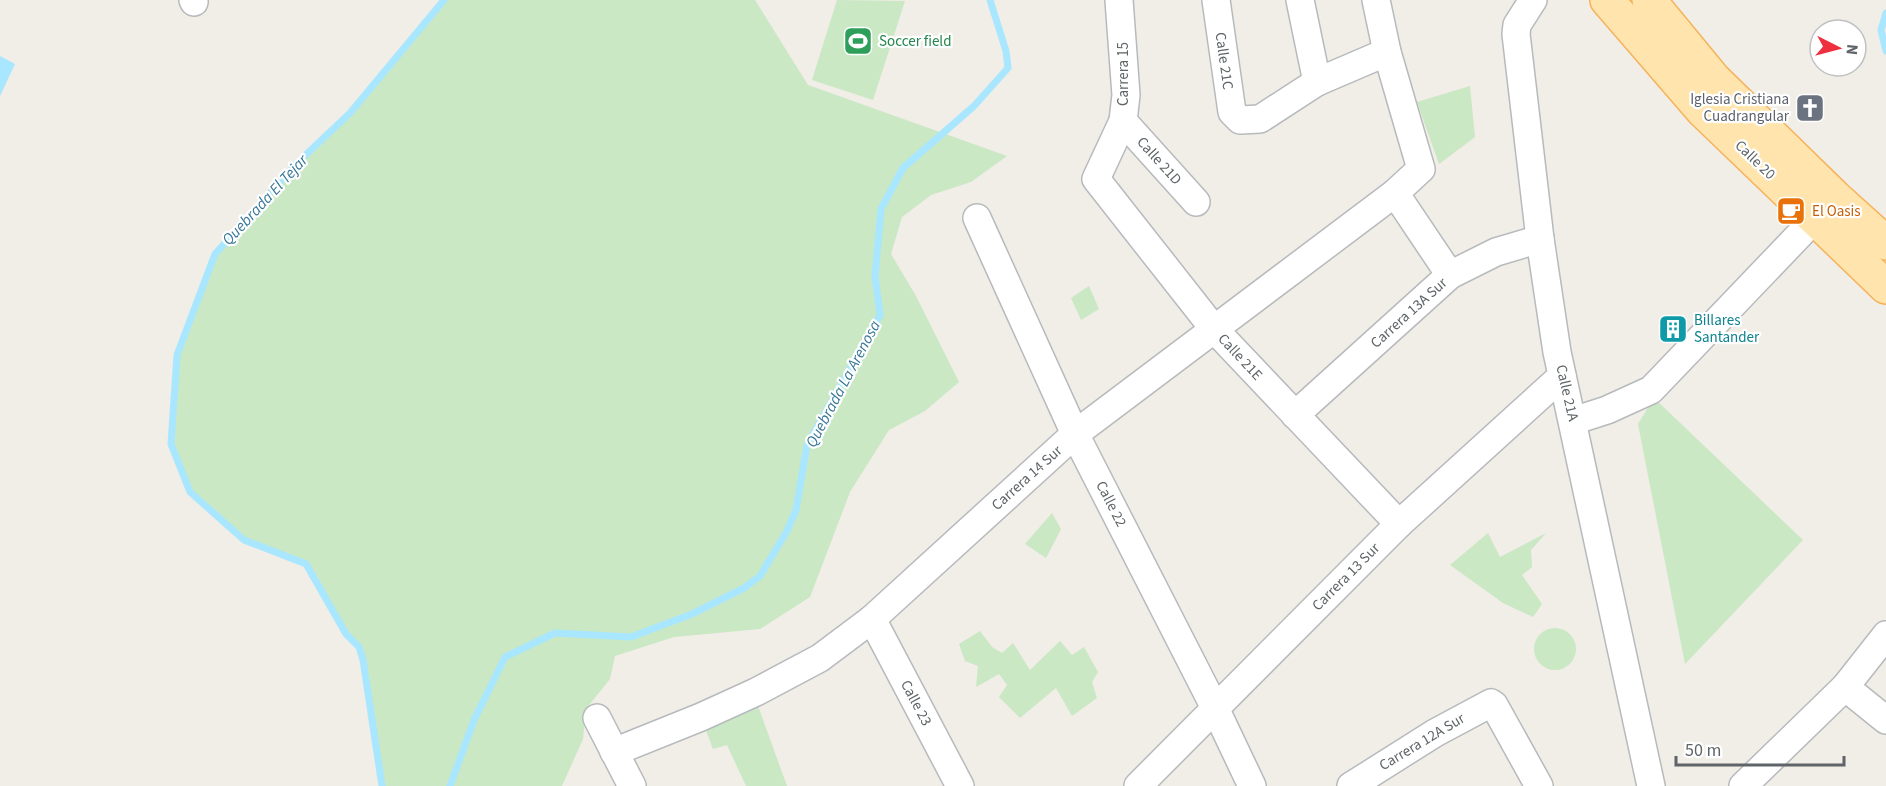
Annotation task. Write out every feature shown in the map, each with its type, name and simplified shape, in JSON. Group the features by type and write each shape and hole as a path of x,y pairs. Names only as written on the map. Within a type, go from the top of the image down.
{"main road":[{"name":"Calle 20","path":"1607,0 1702,110 1825,208 1886,287"},
{"path":"1649,0 1825,208 1886,243"}],"street":[{"name":"Carrera 15","path":"1096,178 1122,121 1126,94 1119,0"},
{"name":"Calle 21C","path":"1216,0 1232,112 1240,120 1260,120 1317,82"},
{"path":"1300,0 1317,82 1387,52 1376,0"},
{"name":"Calle 21A","path":"1533,0 1517,25 1516,34 1540,239 1562,376 1574,421 1651,786"},
{"name":"Carrera 14 Sur","path":"614,752 756,692 820,658 872,619 1075,434 1395,193 1421,170 1387,52"},
{"name":"Calle 21D","path":"1122,121 1196,202"},
{"name":"Calle 21E","path":"1096,178 1214,329 1399,524"},
{"path":"1395,193 1450,275"},
{"path":"1574,421 1607,410 1651,390 1825,208"},
{"name":"Calle 22","path":"977,218 1075,434 1215,708 1252,786"},
{"name":"Carrera 13A Sur","path":"1295,415 1450,275 1496,252 1540,239"},
{"name":"Carrera 13 Sur","path":"1138,786 1399,524 1562,376"},
{"name":"Calle 23","path":"872,619 960,786"},
{"path":"1743,786 1845,687 1886,635"},
{"path":"1845,687 1886,720"},
{"name":"Carrera 12A Sur","path":"1351,786 1487,704 1494,705 1539,786"},
{"path":"597,718 632,786"}],"green space":[{"path":"444,0 755,0 808,85 1007,156 971,182 931,195 902,217 891,254 916,296 959,382 925,411 889,430 850,492 810,597 760,629 674,637 615,656 610,679 586,709 583,739 562,786 382,786 363,660 359,647 346,634 306,564 244,540 190,492 171,444 177,355 215,254 295,165 350,113"},
{"name":"Soccer field","path":"837,0 905,1 873,100 812,80"},
{"path":"1470,86 1475,137 1439,164 1417,102"},
{"path":"1089,286 1099,309 1081,320 1071,298"},
{"path":"1654,398 1803,540 1685,664 1638,424"},
{"path":"1052,513 1061,529 1046,558 1025,544"},
{"path":"1488,533 1500,557 1546,533 1531,550 1532,567 1522,575 1542,604 1533,617 1503,603 1450,565"},
{"path":"1555,628 1563,629 1570,634 1575,641 1575,657 1570,664 1563,669 1555,670 1547,669 1540,664 1535,657 1534,649 1535,641 1540,634 1547,629"},
{"path":"980,631 992,647 1002,653 1013,643 1030,670 1060,641 1072,655 1084,647 1098,672 1092,682 1097,698 1072,716 1056,688 1020,718 999,697 1007,685 999,674 976,687 978,666 965,661 959,644"},
{"path":"758,706 787,786 746,786 727,745 713,749 704,725"}],"water":[{"path":"0,56 15,64 0,96"}],"waterway":[{"name":"Quebrada El Tejar","path":"382,786 363,660 359,647 346,634 306,564 244,540 190,492 171,444 177,355 215,254 295,165 350,113 444,0"},
{"name":"Quebrada La Arenosa","path":"450,786 474,720 505,657 555,633 631,637 692,614 744,588 760,576 787,531 796,510 807,445 880,315 875,276 881,209 903,168 974,106 1008,68 1006,51 990,0"},
{"name":"Quebrada La Arenosa","path":"1886,13 1881,30 1886,51"}],"place":[{"name":"Soccer field","path":"858,41"},
{"name":"Iglesia Cristiana Cuadrangular","path":"1810,108"},
{"name":"El Oasis","path":"1791,211"},
{"name":"Billares Santander","path":"1673,329"}]}
